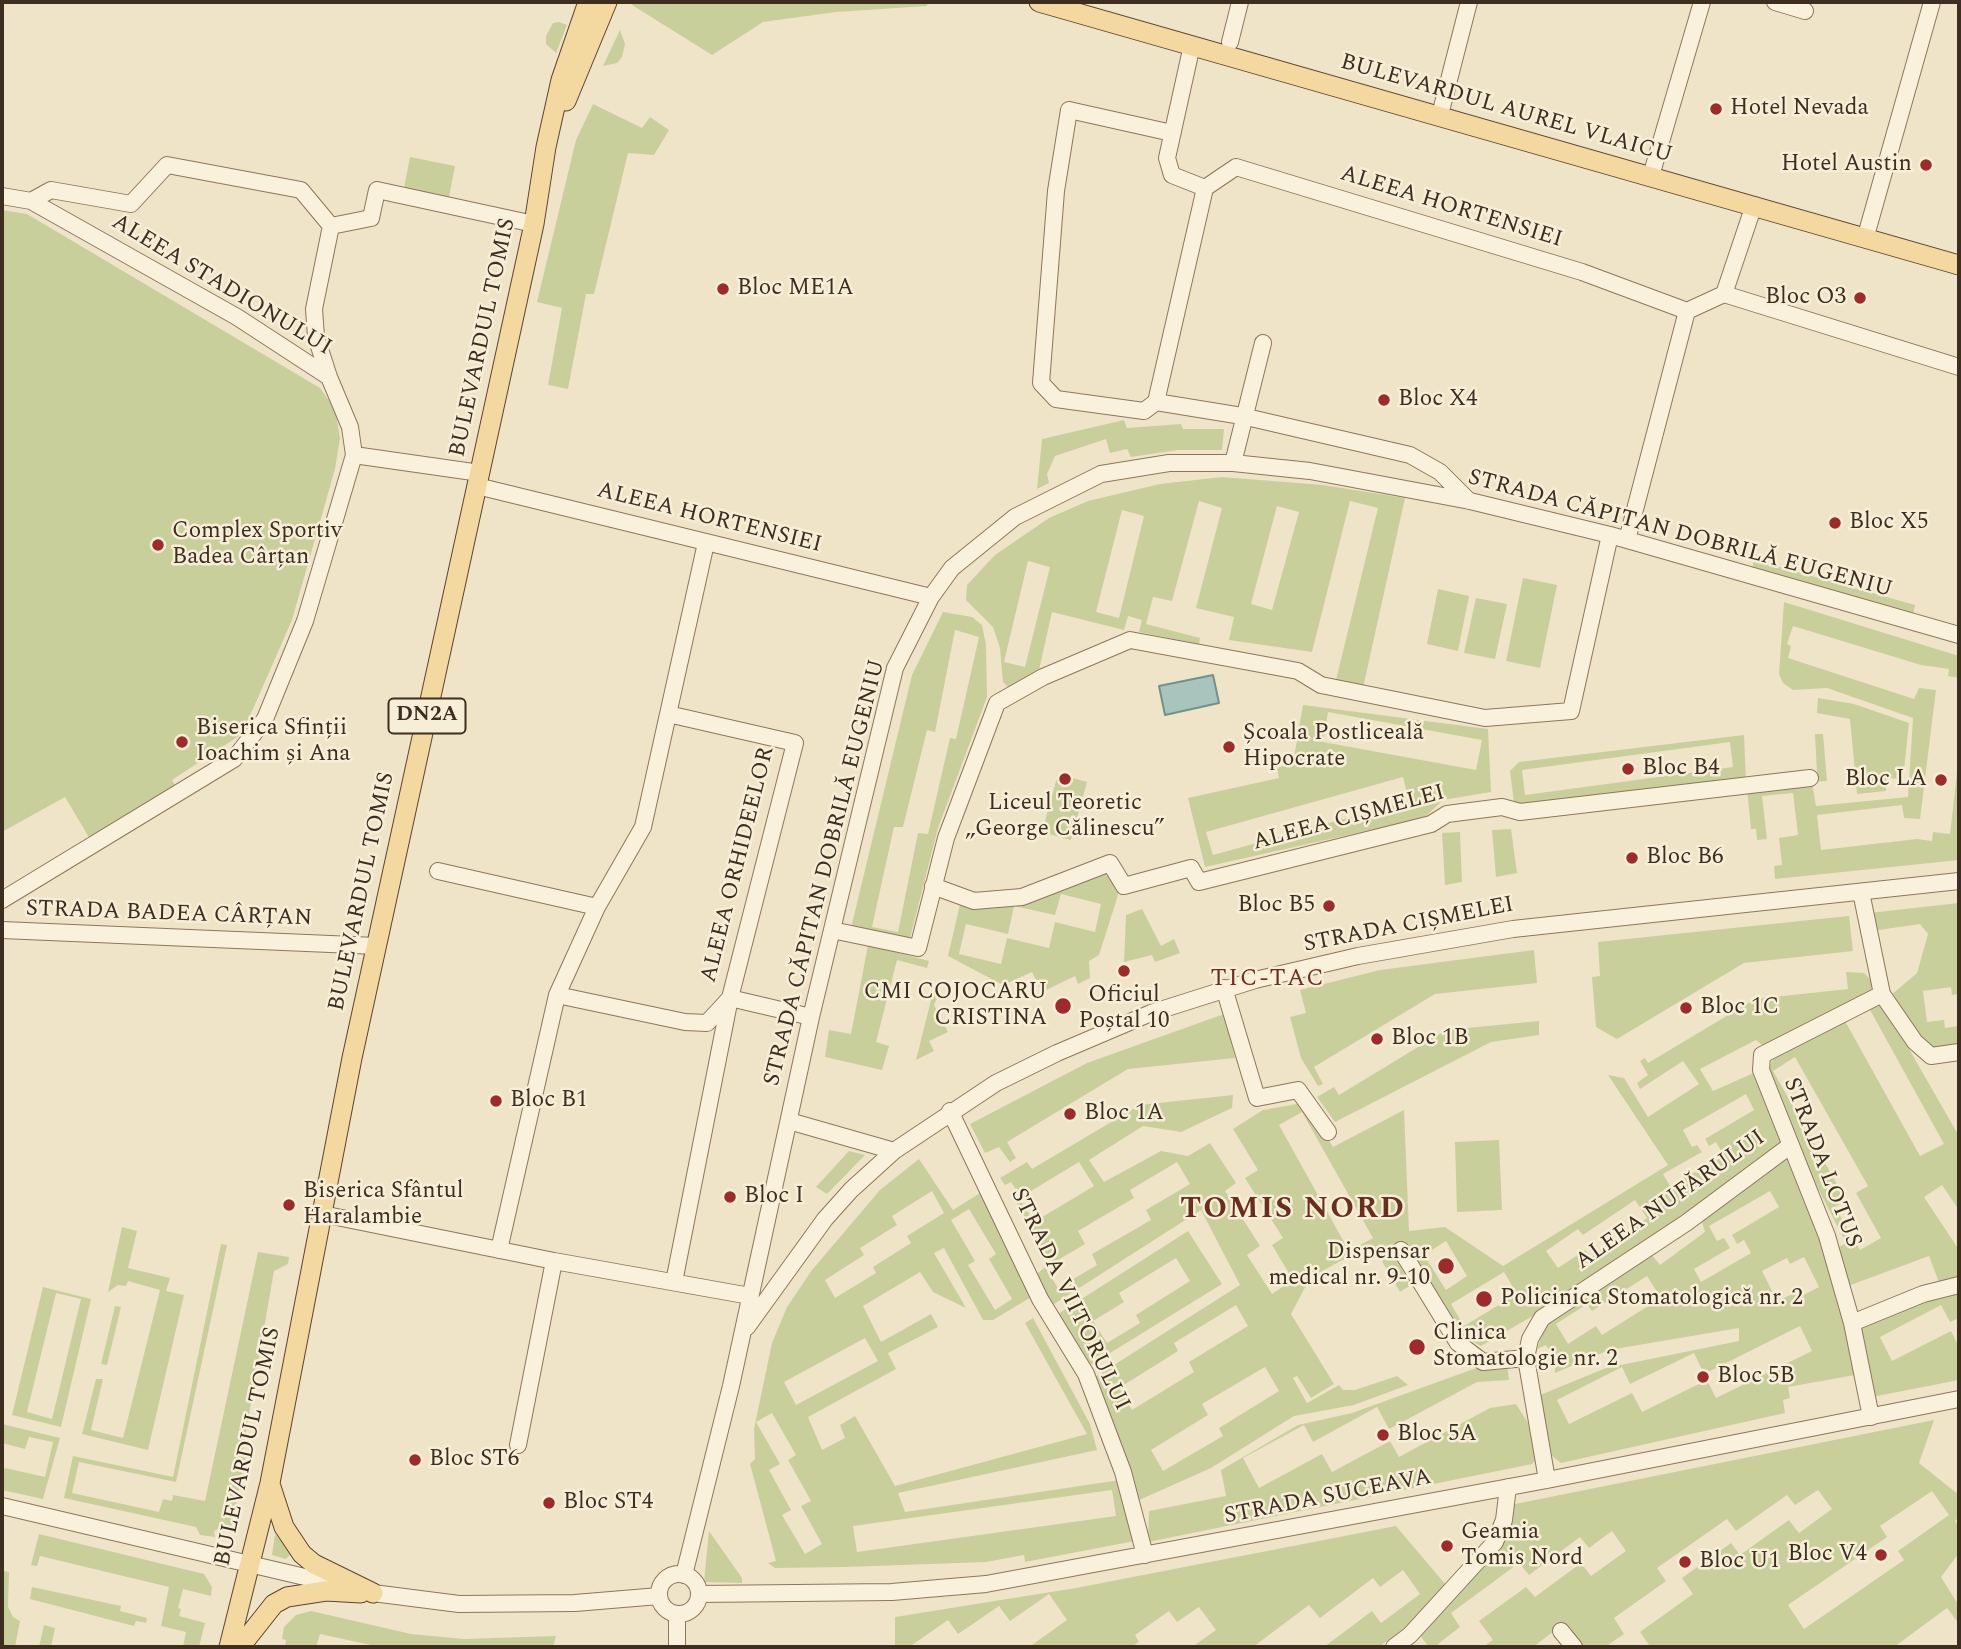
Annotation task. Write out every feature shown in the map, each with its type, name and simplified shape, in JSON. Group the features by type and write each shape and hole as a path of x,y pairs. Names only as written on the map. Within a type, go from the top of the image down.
{"main road":[{"name":"BULEVARDUL TOMIS","path":"229,1647 270,1483 321,1214 534,224 546,147 561,80 588,2"},
{"name":"BULEVARDUL TOMIS","path":"546,147 607,2"},
{"name":"BULEVARDUL AUREL VLAICU","path":"1040,2 1959,265"},
{"name":"BULEVARDUL AUREL VLAICU","path":"1086,2 1230,42 1959,258"},
{"path":"270,1483 284,1527 302,1554 314,1564 373,1593"},
{"path":"240,1647 274,1604 287,1597 326,1591 373,1593"}],"street":[{"path":"1230,42 1240,2"},
{"path":"1442,107 1469,2"},
{"path":"1653,169 1702,2"},
{"path":"1774,2 1805,11"},
{"path":"1867,232 1932,2"},
{"path":"1172,133 1069,110 1056,191 1041,383 1056,400 1144,411 1156,402 1205,188 1172,175 1167,158 1192,45"},
{"path":"31,201 51,190 131,204 167,164 301,190 331,226"},
{"name":"ALEEA HORTENSIEI","path":"1205,188 1236,167 1582,272 1687,311"},
{"path":"331,226 371,218 377,190 534,224"},
{"name":"ALEEA STADIONULUI","path":"2,196 31,201 237,317 329,377 350,427 354,455 305,621 265,719 234,759 2,900"},
{"path":"1724,294 1754,205"},
{"path":"329,377 316,337 314,309 331,226"},
{"path":"1627,540 1687,311 1724,294 1959,367"},
{"path":"1233,463 1242,416 1263,343"},
{"path":"1156,402 1242,416 1410,455 1440,472 1469,501"},
{"name":"ALEEA HORTENSIEI","path":"354,455 478,479 706,543 931,597"},
{"name":"STRADA CĂPITAN DOBRILĂ EUGENIU","path":"684,1575 750,1296 811,1017 895,668 931,597 953,568 1015,517 1101,474 1169,463 1233,463 1311,471 1469,501 1609,535 1959,635"},
{"path":"832,930 918,948 946,838 996,703 1043,677 1130,640 1298,671 1321,685 1485,718 1571,711 1609,535"},
{"path":"499,1250 557,995 597,907 643,827 706,543"},
{"name":"ALEEA ORHIDEELOR","path":"668,714 795,743 730,998 674,1283"},
{"name":"ALEEA CIȘMELEI","path":"933,886 974,901 1022,897 1110,863 1124,886 1191,868 1199,882 1431,824 1447,814 1502,807 1520,813 1810,778"},
{"path":"438,870 597,907"},
{"name":"STRADA CIȘMELEI","path":"741,1335 825,1219 851,1190 894,1151 950,1111 996,1083 1139,1018 1224,988 1358,956 1513,929 1959,881"},
{"path":"1861,892 1882,994 1915,1042 1931,1056 1959,1052"},
{"name":"STRADA BADEA CÂRȚAN","path":"2,930 377,946"},
{"path":"1224,988 1257,1097 1298,1090 1308,1100 1328,1132"},
{"name":"STRADA LOTUS","path":"1871,1417 1852,1323 1827,1236 1761,1070 1762,1055 1882,994"},
{"name":"ALEEA ORHIDEELOR","path":"557,995 685,1022 708,1023 730,998"},
{"name":"ALEEA ORHIDEELOR","path":"730,998 811,1017"},
{"name":"STRADA VIITORULUI","path":"950,1111 1040,1298 1086,1374 1123,1472 1145,1555"},
{"path":"789,1121 894,1151"},
{"name":"ALEEA NUFĂRULUI","path":"1547,1480 1526,1358 1530,1339 1542,1318 1686,1223 1791,1145"},
{"path":"321,1214 554,1261 750,1296"},
{"path":"1401,1250 1458,1343 1483,1362 1526,1358"},
{"path":"518,1445 554,1261"},
{"path":"1852,1323 1923,1294 1959,1285"},
{"name":"STRADA SUCEAVA","path":"699,1594 892,1591 986,1584 1547,1480 1959,1399"},
{"path":"1394,1647 1410,1635 1495,1542 1504,1520 1508,1487"},
{"path":"2,1506 373,1593 459,1604 575,1603 659,1596"},
{"path":"684,1575 695,1582 699,1594 695,1607 677,1614 665,1608 659,1596 666,1579 684,1575"},
{"path":"677,1614 677,1647"},
{"path":"1561,1631 1574,1647"}],"green space":[{"path":"633,2 928,2 927,6 836,12 763,22 712,55 632,5"},
{"path":"553,23 567,25 556,53 546,44 546,36"},
{"path":"620,30 625,44 622,57 617,63 603,66"},
{"path":"593,104 642,128 650,117 669,130 654,155 628,153 594,294 586,294 568,389 548,385 562,308 537,302 576,140"},
{"path":"410,157 455,166 449,197 404,188"},
{"name":"Complex Sportiv Badea Cârțan","path":"2,210 27,214 320,388 335,409 340,438 335,469 292,620 242,734 172,780 176,787 90,839 65,797 2,832"},
{"path":"1124,420 1127,428 1181,424 1183,429 1224,429 1222,450 1178,450 1131,457 1127,449 1110,453 1106,439 1055,456 1047,474 1049,483 1037,489 1042,439"},
{"path":"1222,477 1323,485 1405,498 1363,688 1336,680 1378,508 1350,501 1312,652 1229,640 1234,617 1196,608 1222,508 1199,501 1172,601 1153,597 1146,624 1200,638 1199,644 1139,632 1142,620 1128,616 1124,630 1052,612 1039,670 1015,686 1008,687 1003,682 1000,648 993,627 966,600 967,585 995,555 1049,518 1088,501 1160,484","holes":["1277,506 1299,512 1272,610 1251,604","1122,510 1144,516 1119,618 1096,612","1028,561 1050,567 1025,667 1004,662"]},
{"path":"1754,560 1915,605 1913,615 1752,569"},
{"path":"1523,578 1557,585 1540,668 1506,661"},
{"path":"1438,589 1469,596 1458,651 1427,644"},
{"path":"1476,598 1507,604 1495,659 1464,653"},
{"path":"1784,602 1959,656 1959,678 1948,676 1949,669 1921,665 1793,626 1787,644 1791,646 1788,658 1914,699 1919,688 1936,690 1920,819 1904,818 1902,805 1817,815 1821,850 1917,839 1932,841 1933,832 1950,834 1959,755 1959,860 1775,879 1774,866 1782,865 1779,838 1798,835 1793,793 1762,796 1767,839 1757,840 1756,829 1751,829 1747,789 1817,773 1815,734 1823,734 1827,781 1812,782 1816,806 1908,797 1913,718 1827,688 1793,690 1783,683 1779,674"},
{"path":"943,612 972,617 982,625 986,645 987,697 938,828 909,942 851,928 912,675","holes":["955,630 979,637 956,739 950,738 928,834 918,833 898,932 872,927 894,827 903,827 927,730 935,732"]},
{"path":"1818,698 1854,704 1909,723 1903,779 1887,778 1886,791 1857,794 1850,719 1817,713"},
{"path":"1303,705 1488,729 1491,792 1443,800 1424,818 1205,867 1188,798 1279,778 1277,768 1293,763","holes":["1328,712 1482,740 1476,770 1323,742","1403,777 1409,801 1213,855 1206,832"]},
{"path":"1744,735 1746,781 1524,807 1514,803 1510,771 1519,762","holes":["1730,742 1733,767 1525,795 1522,770"]},
{"path":"1058,774 1087,782 1071,840 1042,832"},
{"path":"1511,829 1517,873 1496,877 1492,830"},
{"path":"1460,832 1462,882 1445,885 1442,833"},
{"path":"1107,867 1119,892 1099,955 1089,961 1090,978 1078,984 1075,976 1042,992 1032,972 1003,985 948,956 960,904 977,908","holes":["1061,894 1101,904 1095,932 1055,922 1049,948 1007,938 1001,964 959,954 966,924 1008,934 1014,906 1055,915"]},
{"path":"1959,903 1959,994 1952,995 1951,987 1923,991 1927,1022 1944,1020 1945,1028 1959,1026 1959,1045 1931,1050 1890,996 1917,973 1928,934 1920,924 1872,931 1869,913"},
{"path":"1142,909 1161,946 1174,939 1180,953 1155,962 1152,955 1124,962 1126,915"},
{"path":"1849,916 1853,951 1744,963 1617,1039 1596,1027 1592,977 1600,976 1598,942"},
{"path":"868,945 929,961 927,968 897,960 876,1042 889,1046 882,1070 825,1057 829,1030 851,1034"},
{"path":"1534,950 1537,983 1435,994 1314,1067 1323,1084 1318,1086 1301,1058 1290,1017 1306,1013 1300,990 1380,970"},
{"path":"1846,972 1864,973 1872,981 1871,994 1767,1049 1756,1040 1700,1069 1713,1091 1756,1072 1786,1146 1543,1310 1481,1346 1458,1334 1406,1246 1391,1250 1411,1285 1400,1292 1376,1251 1355,1254 1335,1264 1310,1278 1291,1314 1334,1384 1311,1398 1297,1376 1293,1378 1307,1403 1339,1385 1343,1390 1355,1390 1397,1376 1408,1385 1354,1405 1294,1416 1211,1468 1137,1501 1095,1377 1240,1285 1201,1210 1051,1306 1035,1276 1045,1267 1058,1288 1097,1265 1092,1254 1151,1220 1146,1210 1190,1184 1177,1162 1130,1190 1134,1198 1078,1231 1085,1244 1051,1264 1015,1200 1019,1198 1034,1222 1094,1186 1079,1162 1021,1197 1011,1182 1005,1185 1000,1178 1027,1162 1032,1169 1140,1105 1233,1095 1232,1108 1181,1132 1143,1126 1089,1160 1104,1182 1161,1151 1188,1156 1210,1143 1236,1183 1225,1191 1260,1246 1247,1255 1272,1294 1293,1280 1272,1245 1283,1238 1245,1178 1258,1170 1233,1129 1263,1110 1297,1104 1309,1110 1333,1147 1404,1110 1409,1231 1445,1227 1503,1266 1668,1165 1608,1075 1624,1078 1648,1117 1699,1084 1683,1061 1640,1089 1637,1083 1648,1075 1640,1061 1645,1058 1648,1063 1755,999 1848,989","holes":["1746,1094 1754,1110 1705,1139 1709,1146 1716,1142 1724,1156 1670,1186 1663,1174 1702,1152 1697,1145 1692,1147 1683,1130","1302,1112 1373,1238 1349,1251 1279,1125","1635,1200 1647,1218 1591,1257 1585,1250 1558,1268 1546,1251 1578,1229 1583,1235","1446,1241 1467,1276 1446,1290 1424,1255","1504,1272 1517,1294 1464,1326 1451,1304","1236,1305 1248,1326 1189,1362 1194,1372 1132,1410 1119,1388 1178,1351 1174,1343","1265,1367 1279,1391 1219,1428 1223,1436 1163,1471 1151,1450 1208,1415 1202,1404"]},
{"path":"933,992 938,995 934,1005 948,1032 929,1041 934,1051 916,1060"},
{"path":"1882,1002 1959,1136 1959,1210 1942,1185 1924,1197 1959,1250 1959,1279 1940,1285 1929,1256 1848,1286 1837,1248 1846,1243 1803,1159 1767,1071 1775,1056 1845,1021 1920,1156 1944,1144 1869,1008","holes":["1795,1057 1868,1186 1856,1193 1881,1238 1860,1250 1835,1207 1846,1200 1773,1071"]},
{"path":"1224,1014 1235,1058 1128,1069 1007,1142 1016,1158 1010,1162 999,1147 985,1153 970,1124 1087,1063"},
{"path":"1539,1021 1539,1035 1491,1042 1335,1122 1317,1097 1334,1087 1339,1095 1446,1030"},
{"path":"1499,1140 1502,1210 1457,1212 1455,1142"},
{"path":"849,1151 865,1155 827,1194 816,1187"},
{"path":"1787,1158 1824,1240 1855,1375 1788,1387 1790,1398 1783,1400 1785,1413 1561,1463 1552,1456 1540,1395 1606,1368 1739,1341 1739,1328 1609,1350 1555,1373 1555,1360 1546,1345 1537,1349 1547,1321 1651,1254 1660,1265 1705,1232 1701,1219","holes":["1770,1191 1779,1207 1732,1235 1737,1244 1744,1240 1751,1253 1701,1282 1694,1269 1730,1248 1724,1238 1717,1241 1709,1226","1804,1257 1819,1287 1798,1298 1795,1293 1777,1301 1762,1271 1787,1258 1790,1264","1647,1276 1661,1298 1602,1335 1596,1326 1568,1344 1556,1324 1587,1304 1592,1311","1800,1326 1812,1351 1716,1398 1707,1380 1642,1412 1632,1393 1569,1424 1557,1400 1622,1367 1630,1384 1694,1353 1704,1374"]},
{"path":"919,1159 953,1210 985,1190 1033,1296 993,1320 983,1320 944,1248 934,1253 966,1308 933,1292 920,1272 863,1306 881,1342 931,1314 938,1327 888,1353 896,1369 808,1417 822,1450 845,1438 840,1425 855,1416 895,1486 1087,1434 1025,1323 1033,1318 1090,1424 1097,1450 898,1493 905,1512 1120,1480 1135,1541 1025,1562 1024,1555 986,1562 846,1567 775,1568 768,1563 776,1561 750,1464 755,1459 754,1429 772,1343 787,1307 812,1270 880,1190","holes":["932,1191 944,1213 907,1236 911,1243 873,1267 876,1273 835,1298 825,1280 864,1255 860,1248 897,1225 892,1216","969,1209 996,1254 989,1259 1012,1299 995,1310 968,1265 975,1261 951,1220","865,1338 878,1361 796,1405 784,1382","772,1413 796,1455 788,1460 811,1501 801,1506 822,1544 805,1554 782,1515 791,1510 769,1470 780,1464 756,1422","1112,1490 1116,1516 857,1552 853,1526"]},
{"path":"122,1227 137,1231 128,1268 170,1278 166,1291 184,1295 148,1450 82,1434 96,1379 103,1379 91,1430 123,1438 160,1290 128,1281 126,1286 118,1285 108,1292"},
{"path":"1188,1231 1222,1284 1089,1366 1058,1314","holes":["1176,1258 1190,1281 1136,1315 1140,1323 1107,1343 1093,1321 1124,1302 1119,1293"]},
{"path":"221,1244 227,1245 176,1482 79,1462 72,1493 159,1512 163,1499 172,1501 173,1495 205,1501 258,1252 289,1257 288,1264 274,1271 243,1449 246,1456 230,1533 225,1525 214,1531 215,1537 200,1535 196,1527 64,1498 73,1456 173,1477"},
{"path":"43,1287 91,1299 61,1427 12,1415","holes":["56,1293 81,1299 52,1419 27,1412"]},
{"path":"1959,1289 1959,1318 1950,1322 1941,1305 1880,1337 1892,1361 1951,1331 1959,1347 1959,1380 1872,1397 1857,1325"},
{"path":"115,1306 121,1307 107,1365 101,1364"},
{"path":"1507,1365 1509,1380 1477,1382 1389,1429 1377,1407 1313,1442 1304,1425 1243,1458 1259,1488 1322,1454 1332,1472 1390,1441 1399,1457 1490,1408 1516,1404 1528,1423 1536,1460 1532,1464 1148,1542 1149,1511 1226,1496 1221,1470 1298,1425 1352,1413 1479,1367"},
{"path":"1934,1420 1919,1463 1959,1495 1959,1517 1955,1521 1959,1527 1959,1553 1941,1577 1959,1606 1959,1624 1947,1608 1894,1647 1647,1647 1649,1645 1640,1632 1693,1594 1682,1578 1731,1543 1740,1555 1789,1520 1799,1533 1832,1509 1818,1490 1795,1505 1787,1495 1736,1531 1727,1519 1657,1568 1666,1581 1614,1618 1624,1634 1605,1647 1579,1647 1562,1625 1533,1647 1483,1647 1493,1640 1479,1621 1526,1587 1535,1597 1581,1563 1591,1576 1626,1551 1612,1531 1589,1548 1580,1537 1529,1575 1519,1563 1451,1613 1460,1627 1438,1644 1440,1647 1429,1647 1410,1623 1379,1647 1324,1647 1372,1611 1381,1623 1420,1594 1403,1570 1380,1587 1373,1578 1320,1618 1309,1605 1253,1647 1192,1647 1216,1630 1199,1607 1177,1622 1169,1611 1135,1635 1139,1642 1131,1647 1029,1647 1067,1620 1049,1594 1010,1621 999,1606 958,1634 948,1620 909,1647 895,1647 895,1617 1076,1588 1396,1526 1446,1585 1487,1543 1500,1507","holes":["1932,1491 1949,1515 1898,1551 1904,1560 1804,1629 1788,1605 1887,1537 1880,1526"]},
{"path":"2,1424 60,1438 43,1499 2,1490 2,1473 5,1468 45,1477 53,1442 29,1437 25,1449 2,1443"},
{"path":"709,1531 742,1578 742,1583 704,1582"},
{"path":"39,1534 204,1574 212,1587 211,1596 183,1589 178,1608 181,1609 179,1616 205,1623 199,1647 183,1647 186,1632 161,1626 169,1587 40,1556 37,1566 31,1565"},
{"path":"275,1534 289,1549 290,1555 286,1559 272,1555"},
{"path":"4,1571 9,1572 8,1607 13,1617 20,1621 15,1647 2,1647"},
{"path":"32,1587 121,1606 120,1611 147,1618 146,1623 136,1621 134,1626 30,1599"},
{"path":"311,1611 411,1634 464,1639 556,1636 553,1647 380,1647 320,1634 316,1647 285,1647 286,1640 282,1639 284,1627 296,1615"},
{"path":"44,1625 55,1628 51,1647 39,1647"}],"water":[{"path":"1213,675 1219,703 1165,715 1159,686"}],"place":[{"name":"Hotel Nevada","path":"1716,109"},
{"name":"Hotel Austin","path":"1926,165"},
{"name":"Bloc ME1A","path":"723,289"},
{"name":"Bloc O3","path":"1860,298"},
{"name":"Bloc X4","path":"1384,400"},
{"name":"Bloc X5","path":"1835,523"},
{"name":"Complex Sportiv Badea Cârțan","path":"158,545"},
{"name":"Biserica Sfinții Ioachim și Ana","path":"182,742"},
{"name":"Școala Postliceală Hipocrate","path":"1229,747"},
{"name":"Bloc B4","path":"1628,769"},
{"name":"Liceul Teoretic „George Călinescu”","path":"1065,779"},
{"name":"Bloc LA","path":"1941,780"},
{"name":"Bloc B6","path":"1632,858"},
{"name":"Bloc B5","path":"1329,906"},
{"name":"Oficiul Poștal 10","path":"1124,971"},
{"name":"CMI COJOCARU CRISTINA","path":"1063,1006"},
{"name":"Bloc 1C","path":"1686,1008"},
{"name":"Bloc 1B","path":"1377,1039"},
{"name":"Bloc B1","path":"496,1101"},
{"name":"Bloc 1A","path":"1070,1114"},
{"name":"Bloc I","path":"730,1197"},
{"name":"Biserica Sfântul Haralambie","path":"289,1205"},
{"name":"Dispensar medical nr. 9-10","path":"1446,1266"},
{"name":"Policinica Stomatologică nr. 2","path":"1484,1299"},
{"name":"Clinica Stomatologie nr. 2","path":"1417,1347"},
{"name":"Bloc 5B","path":"1703,1377"},
{"name":"Bloc 5A","path":"1383,1435"},
{"name":"Bloc ST6","path":"415,1460"},
{"name":"Bloc ST4","path":"549,1503"},
{"name":"Geamia Tomis Nord","path":"1447,1546"},
{"name":"Bloc V4","path":"1881,1555"},
{"name":"Bloc U1","path":"1685,1562"}],"district":[{"name":"TIC-TAC","path":"1268,980"},
{"name":"TOMIS NORD","path":"1293,1211"}]}
